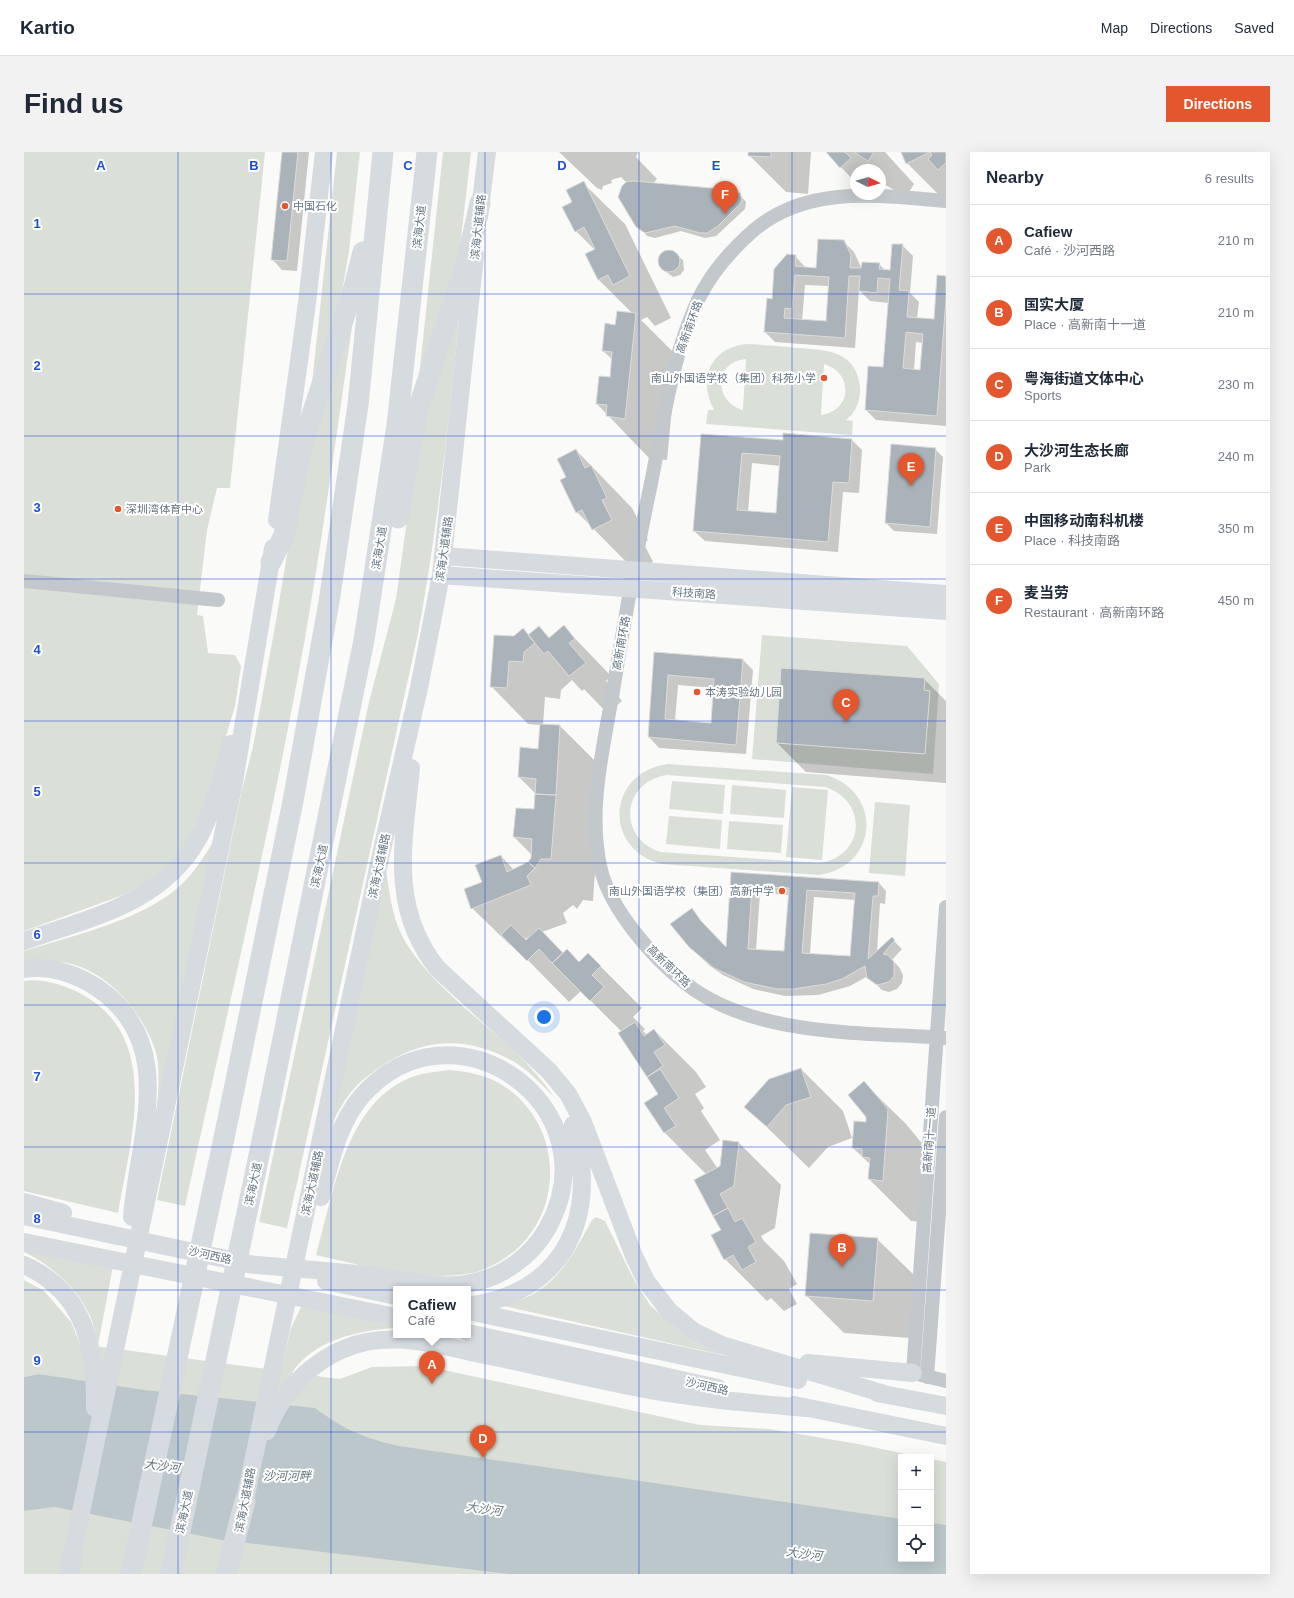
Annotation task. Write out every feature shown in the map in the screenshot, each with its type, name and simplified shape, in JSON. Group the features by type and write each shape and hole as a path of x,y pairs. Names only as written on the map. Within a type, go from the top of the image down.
{"highway":[{"name":"滨海大道","path":"171,1574 265,1128 364,640 397,425 427,152"},
{"path":"271,562 284,535 302,445 354,287 366,239 382,159"},
{"path":"131,1574 228,1119 293,801 338,545 358,405 382,159"},
{"path":"364,640 392,549 417,412 466,265 480,203"},
{"path":"226,1574 245,1501"}],"main road":[{"path":"70,1569 234,782 271,562 290,436 324,152"},
{"name":"滨海大道辅路","path":"231,1574 381,854 419,688 441,575 480,203 487,152"},
{"name":"科技南路","path":"444,556 946,594"},
{"name":"科技南路","path":"441,575 946,611"},
{"path":"24,941 122,906 142,897 168,878 188,854 208,818 255,660"},
{"path":"419,688 403,850 405,896 409,918 425,952 438,968 549,1071 568,1094 576,1107 585,1143 634,1256 646,1281 669,1311 705,1338 740,1352 888,1395"},
{"path":"24,969 48,969 69,973 90,982 108,995 123,1010 134,1026 142,1046 147,1065 147,1114 133,1206 125,1300"},
{"path":"247,1264 364,1274 452,1286 470,1284 501,1273 526,1255 543,1236 552,1219 562,1183 563,1164 560,1144 554,1126 545,1108 519,1079 502,1068 480,1060 446,1056 425,1058 407,1063 387,1074 360,1098 349,1114 330,1162 304,1260 278,1343"},
{"path":"471,1306 513,1295 534,1283 551,1268 567,1246 577,1223 582,1196 582,1169 585,1143"},
{"path":"24,1202 66,1214 140,1240"},
{"name":"沙河西路","path":"24,1216 393,1295"},
{"path":"24,1229 63,1243 123,1261"},
{"name":"沙河西路","path":"24,1242 393,1316"},
{"path":"24,1265 40,1273 61,1292 79,1317 91,1345 94,1360 95,1397 90,1469"},
{"path":"323,1302 393,1308"},
{"path":"471,1312 606,1341 796,1379 946,1406"},
{"path":"471,1334 552,1352 599,1371 663,1392 806,1408 946,1436"},
{"path":"245,1501 270,1424 282,1400 297,1381 312,1368 327,1357 345,1348 366,1342 386,1340 413,1341 599,1371"},
{"path":"740,1352 816,1364 920,1375"}],"street":[{"name":"高新南环路","path":"941,1037 786,1025 735,1012 712,1001 685,984 642,940 618,908 607,887 602,872 596,839 595,816 602,753 633,570 677,362 699,299 713,273 733,249 763,224 780,213 807,201 832,196 860,196 946,201"},
{"path":"24,581 218,600"},
{"name":"高新南十一道","path":"920,1375 941,1037 946,907"},
{"name":"高新南十一道","path":"920,1375 946,1117"},
{"path":"920,1375 946,1381"}],"shaded area":[{"name":"深圳湾体育中心","path":"24,152 265,152 230,488 217,488 207,530 197,615 203,616 208,653 235,655 241,666 235,706 207,799 184,851 149,882 123,895 24,931"},
{"path":"337,152 360,152 349,251 343,286 311,392"},
{"path":"443,152 471,152 458,264 419,377"},
{"path":"355,306 319,555 292,709 248,922 185,1206 157,1200 241,794 253,747 301,470"},
{"path":"460,309 437,512 418,634 287,1228 259,1222 369,702 396,599 413,477 425,412"},
{"path":"747,344 829,351 846,359 853,366 860,387 860,396 855,410 846,420 853,421 852,435 706,424 708,410 714,410 709,398 707,376 716,358 724,351 735,346","holes":["746,359 743,409 742,410 733,405 726,398 722,390 721,382 723,374 728,367 735,362","824,364 834,369 841,375 845,391 839,407 831,412 821,415"]},
{"path":"762,635 907,646 939,684 933,774 752,759"},
{"path":"668,764 826,775 845,784 857,797 865,812 866,828 863,844 853,858 839,869 819,875 662,864 643,856 629,843 621,828 620,811 623,795 633,781 648,770","holes":["667,775 825,787 839,794 849,804 855,816 856,828 853,840 846,851 834,859 819,863 661,852 647,845 637,835 631,824 630,811 633,799 640,788 652,780"]},
{"path":"672,781 725,785 723,814 669,809"},
{"path":"732,785 786,790 784,818 730,814"},
{"path":"792,787 828,790 822,860 786,857"},
{"path":"875,802 910,805 905,876 869,873"},
{"path":"669,816 722,820 720,849 666,844"},
{"path":"729,821 783,825 781,853 727,849"},
{"path":"215,839 157,1109 159,1077 157,1057 153,1043 146,1029 128,1002 104,980 91,972 78,966 58,961 24,960 24,951 108,925 150,907 168,896 188,878 204,857"},
{"path":"386,870 397,924 405,941 417,959 447,991 523,1060 540,1078 555,1098 528,1072 509,1059 477,1046 445,1043 414,1049 398,1056 374,1071 351,1092 340,1108 332,1124"},
{"path":"32,980 47,982 71,989 85,996 109,1015 124,1039 132,1066 135,1095 129,1155 118,1213 24,1191 24,981"},
{"path":"450,1070 480,1075 497,1082 517,1097 533,1115 544,1136 549,1159 550,1182 545,1206 535,1227 519,1247 509,1256 485,1269 472,1273 452,1276 413,1275 316,1255 335,1182 354,1134 367,1113 383,1095 403,1081 432,1072"},
{"path":"596,1217 605,1221 633,1278 650,1305 675,1328 691,1340 723,1355 504,1306 523,1299 541,1289 557,1275 570,1258 592,1220"},
{"path":"24,1248 113,1266 98,1345 91,1318 79,1297 54,1271 24,1252"},
{"path":"24,1280 44,1291 71,1322 80,1344 281,1371 291,1328 302,1305 393,1325 393,1328 352,1334 324,1345 312,1352 292,1373 340,1379 372,1367 425,1366 700,1425 769,1429 858,1444 906,1454 898,1454 898,1562 934,1562 934,1460 946,1462 946,1574 24,1574 24,1511 55,1507 82,1381 39,1374 24,1377"}],"water":[{"name":"沙河河畔","path":"39,1374 144,1390 315,1408 345,1428 375,1440 399,1446 898,1519 898,1562 934,1562 934,1523 946,1525 946,1574 509,1574 222,1540 55,1507 24,1511 24,1377"}],"building":[{"name":"中国石化","path":"282,152 298,152 287,261 271,260"},
{"path":"748,152 771,152 771,157 748,156"},
{"path":"826,152 845,152 851,158 840,168"},
{"path":"854,152 874,152 868,161"},
{"path":"901,152 930,152 906,164"},
{"path":"930,152 946,152 946,163 938,170 928,159 932,155"},
{"path":"584,181 630,276 613,285 608,275 598,280 585,254 595,249 584,227 575,232 562,207 572,202 566,190"},
{"path":"633,181 734,190 740,193 742,200 740,204 718,226 707,233 700,233 675,226 645,233 636,227 618,197 622,186 626,182"},
{"path":"818,239 844,240 851,255 850,268 861,268 862,262 880,263 879,269 890,270 892,244 903,244 899,290 909,291 907,317 934,319 937,275 946,276 946,299 937,416 865,410 868,366 883,367 890,279 878,278 877,293 859,291 860,276 849,276 845,338 764,332 767,298 772,299 774,269 787,254 796,255 795,266 816,268","holes":["795,275 829,277 826,321 784,318 785,308 792,309","906,332 923,334 920,370 903,368"]},
{"path":"665,250 673,250 680,257 680,265 673,272 665,272 658,265 658,257"},
{"path":"617,311 636,313 625,419 606,416 607,405 596,404 599,376 610,377 612,352 602,351 605,323 615,325"},
{"path":"783,433 852,439 849,483 833,482 828,542 693,531 701,434 783,440","holes":["742,453 780,456 776,513 737,510"]},
{"path":"891,444 936,448 930,527 885,523"},
{"path":"576,449 585,468 591,465 607,498 602,500 612,520 592,530 582,510 576,513 560,480 566,477 557,459"},
{"path":"564,625 575,639 569,643 586,663 569,676 548,651 544,654 528,635 539,626 549,638"},
{"path":"523,628 535,643 524,652 523,662 509,661 507,688 490,687 494,635 514,636"},
{"path":"654,652 743,659 736,745 648,737","holes":["668,675 714,679 711,723 665,719"]},
{"path":"781,668 925,678 924,690 930,691 925,754 776,743"},
{"path":"540,724 560,725 556,795 535,794 536,779 518,777 520,747 538,749"},
{"path":"535,794 556,795 551,859 541,859 535,868 528,862 531,858 532,839 513,837 516,808 534,809"},
{"path":"501,855 507,872 528,862 535,868 527,876 531,885 471,909 464,889 482,882 475,865"},
{"path":"731,872 879,882 878,896 873,896 868,959 892,937 895,940 883,954 888,955 894,962 894,976 889,982 877,985 867,978 865,966 842,979 826,984 793,989 777,989 744,982 714,968 689,947 670,924 692,908 701,921 726,947","holes":["752,886 789,888 784,951 748,949","807,890 855,893 850,956 802,953"]},
{"path":"511,925 526,940 539,928 563,953 552,963 539,949 527,961 501,935"},
{"path":"567,949 579,962 588,953 601,966 592,975 604,987 590,1001 552,963"},
{"path":"635,1022 644,1036 654,1029 665,1045 654,1052 663,1066 647,1077 618,1033"},
{"path":"801,1068 811,1097 786,1105 767,1127 744,1107 769,1079"},
{"path":"660,1069 679,1098 664,1108 676,1126 664,1133 644,1103 658,1094 647,1077"},
{"path":"864,1081 888,1109 883,1181 868,1179 870,1158 862,1157 862,1149 852,1148 854,1121 866,1122 866,1117 848,1095"},
{"path":"723,1140 739,1142 734,1186 720,1194 728,1208 713,1216 694,1180 720,1166"},
{"path":"728,1208 735,1222 742,1218 756,1242 748,1247 756,1262 742,1270 733,1255 724,1260 711,1235 721,1230 713,1216"},
{"path":"810,1233 878,1238 873,1301 805,1296"}],"place":[{"name":"中国石化","path":"285,206"},
{"name":"麦当劳","path":"725,214"},
{"name":"南山外国语学校（集团）科苑小学","path":"824,378"},
{"name":"中国移动南科机楼","path":"911,486"},
{"name":"深圳湾体育中心","path":"118,509"},
{"name":"本涛实验幼儿园","path":"697,692"},
{"name":"粤海街道文体中心","path":"846,722"},
{"name":"南山外国语学校（集团）高新中学","path":"782,891"},
{"name":"国实大厦","path":"842,1267"},
{"name":"Cafiew","path":"432,1384"},
{"name":"大沙河生态长廊","path":"483,1458"}],"water label":[{"name":"大沙河","path":"162,1466"},
{"name":"大沙河","path":"484,1509"},
{"name":"大沙河","path":"804,1554"}]}
